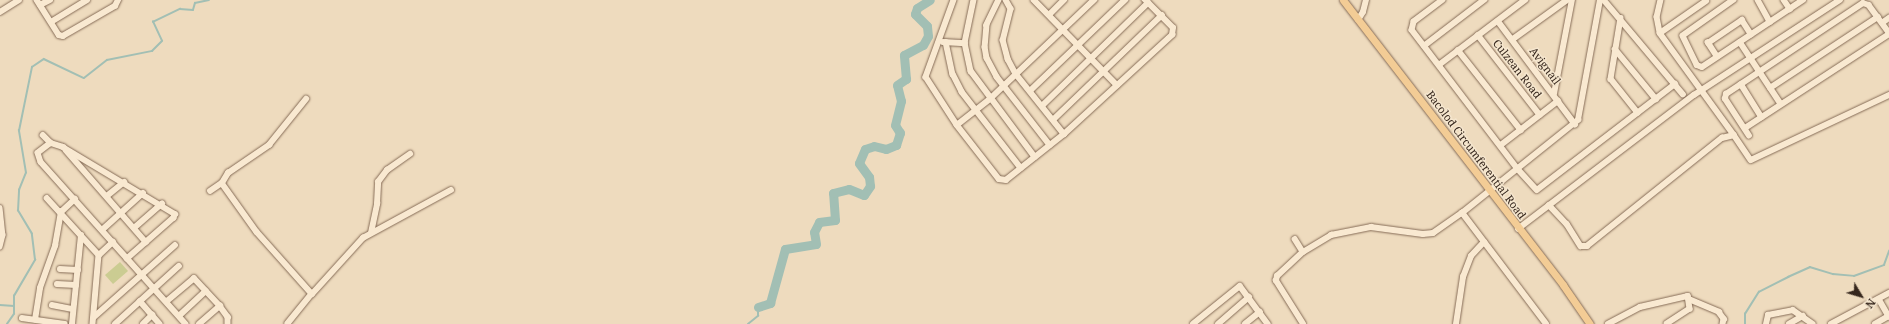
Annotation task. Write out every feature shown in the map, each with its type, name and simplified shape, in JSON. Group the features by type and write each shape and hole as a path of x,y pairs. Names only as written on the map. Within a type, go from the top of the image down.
{"main road":[{"name":"Bacolod Circumferential Road","path":"1343,0 1518,229 1563,285 1590,324"}],"street":[{"path":"0,12 19,0"},
{"path":"50,0 39,3 59,34 63,36 115,6 118,0"},
{"path":"51,22 87,0"},
{"path":"954,0 926,77 957,125 999,179 1006,180 1064,134 1118,85 1172,35 1173,28 1162,15 1146,1 1092,59 1042,106"},
{"path":"974,0 965,43 972,71 990,99 1035,157"},
{"path":"999,0 987,25 985,47 990,65 1004,86 1050,145"},
{"path":"1006,0 1011,9 1003,40 1006,54 1016,74 1064,134"},
{"path":"1034,0 1118,85"},
{"path":"957,125 990,99 1094,0"},
{"path":"1030,91 1125,0"},
{"path":"1358,20 1363,12 1366,0"},
{"path":"1443,0 1414,22 1412,30 1533,188 1541,188 1675,84"},
{"path":"1424,46 1484,0"},
{"path":"1439,65 1525,0"},
{"path":"1513,39 1568,0"},
{"path":"1554,94 1572,0"},
{"path":"1304,324 1276,281 1277,276 1303,252 1331,235 1371,227 1423,234 1433,233 1490,191 1575,124 1579,115 1600,0"},
{"path":"1604,0 1683,94"},
{"path":"1661,0 1657,17 1660,33 1703,90 1751,160 1889,94"},
{"path":"1734,0 1683,36 1697,65 1702,67 1804,0"},
{"path":"1758,0 1770,22"},
{"path":"1784,0 1790,9"},
{"path":"1518,229 1703,90 1840,0"},
{"path":"1049,15 1062,1"},
{"path":"1660,33 1706,1"},
{"path":"1744,128 1889,33 1869,5 1863,4 1726,94 1725,99 1749,136"},
{"path":"1053,120 1105,72 1162,15"},
{"path":"1770,88 1878,17"},
{"path":"1620,18 1611,78 1638,113"},
{"path":"1882,23 1889,18"},
{"path":"1717,57 1708,43 1742,20 1751,34"},
{"name":"Avignail","path":"1498,21 1513,39 1575,124"},
{"name":"Culzean Road","path":"1478,35 1540,115"},
{"path":"938,42 965,43"},
{"path":"946,42 953,74 976,111 1021,168"},
{"path":"1740,42 1781,104"},
{"path":"1458,50 1521,130"},
{"path":"1615,50 1656,98"},
{"path":"1741,84 1762,117"},
{"path":"210,191 222,183 228,173 269,144 306,99"},
{"path":"1501,145 1558,100"},
{"path":"43,135 51,143 63,147 172,210 174,218 127,259"},
{"path":"1549,205 1568,224 1581,246 1587,246 1722,138 1734,135"},
{"path":"51,143 38,154 38,157 186,324"},
{"path":"63,147 122,212 146,242"},
{"path":"371,233 377,204 378,182 387,170 410,154"},
{"path":"107,196 124,182"},
{"path":"222,183 258,232 312,294"},
{"path":"288,324 353,246 371,233 451,190"},
{"path":"102,230 143,193"},
{"path":"47,198 99,255"},
{"path":"35,320 40,288 54,246 61,212 75,199"},
{"path":"134,228 162,204"},
{"path":"0,212 3,235 0,247"},
{"path":"1462,212 1546,324"},
{"path":"72,324 81,235"},
{"path":"1295,238 1303,252"},
{"path":"93,324 99,255 113,242"},
{"path":"1456,324 1463,278 1471,256 1484,242"},
{"path":"94,317 175,245"},
{"path":"115,324 179,266"},
{"path":"60,269 78,270"},
{"path":"167,302 194,278 220,306 228,317 228,324"},
{"path":"57,284 76,285"},
{"path":"1193,324 1238,286 1249,297 1268,324"},
{"path":"180,316 206,291"},
{"path":"1831,324 1889,293"},
{"path":"1611,323 1640,307 1654,302 1686,295 1689,299 1719,312 1724,319 1723,324"},
{"path":"1218,324 1249,297"},
{"path":"1667,324 1689,311 1689,299"},
{"path":"1875,324 1889,316 1879,299"},
{"path":"140,301 160,324"},
{"path":"52,305 73,309"},
{"path":"199,324 220,306"},
{"path":"1766,324 1768,315 1794,310 1814,324"},
{"path":"1246,324 1260,312"},
{"path":"143,324 152,315"},
{"path":"1789,324 1803,316"},
{"path":"22,318 65,324"}],"green space":[{"path":"120,262 128,271 113,284 105,275"}],"waterway":[{"path":"7,324 14,314 14,296 35,260 32,234 18,211 19,190 26,173 19,131 32,67 44,59 84,78 107,60 152,51 162,41 153,22 180,9 193,10 195,3 209,0"},
{"path":"758,307 770,303 785,249 816,244 814,232 819,222 835,220 833,193 849,189 864,195 870,186 869,177 859,163 865,149 874,146 886,149 896,145 900,133 895,125 901,101 897,85 906,79 904,55 923,45 928,36 927,26 915,14 917,8 930,0"},
{"path":"1745,324 1745,314 1759,292 1788,277 1810,267 1833,274 1854,276 1884,265 1889,251"},
{"path":"0,305 14,306"},
{"path":"748,324 758,316 758,307"}]}
